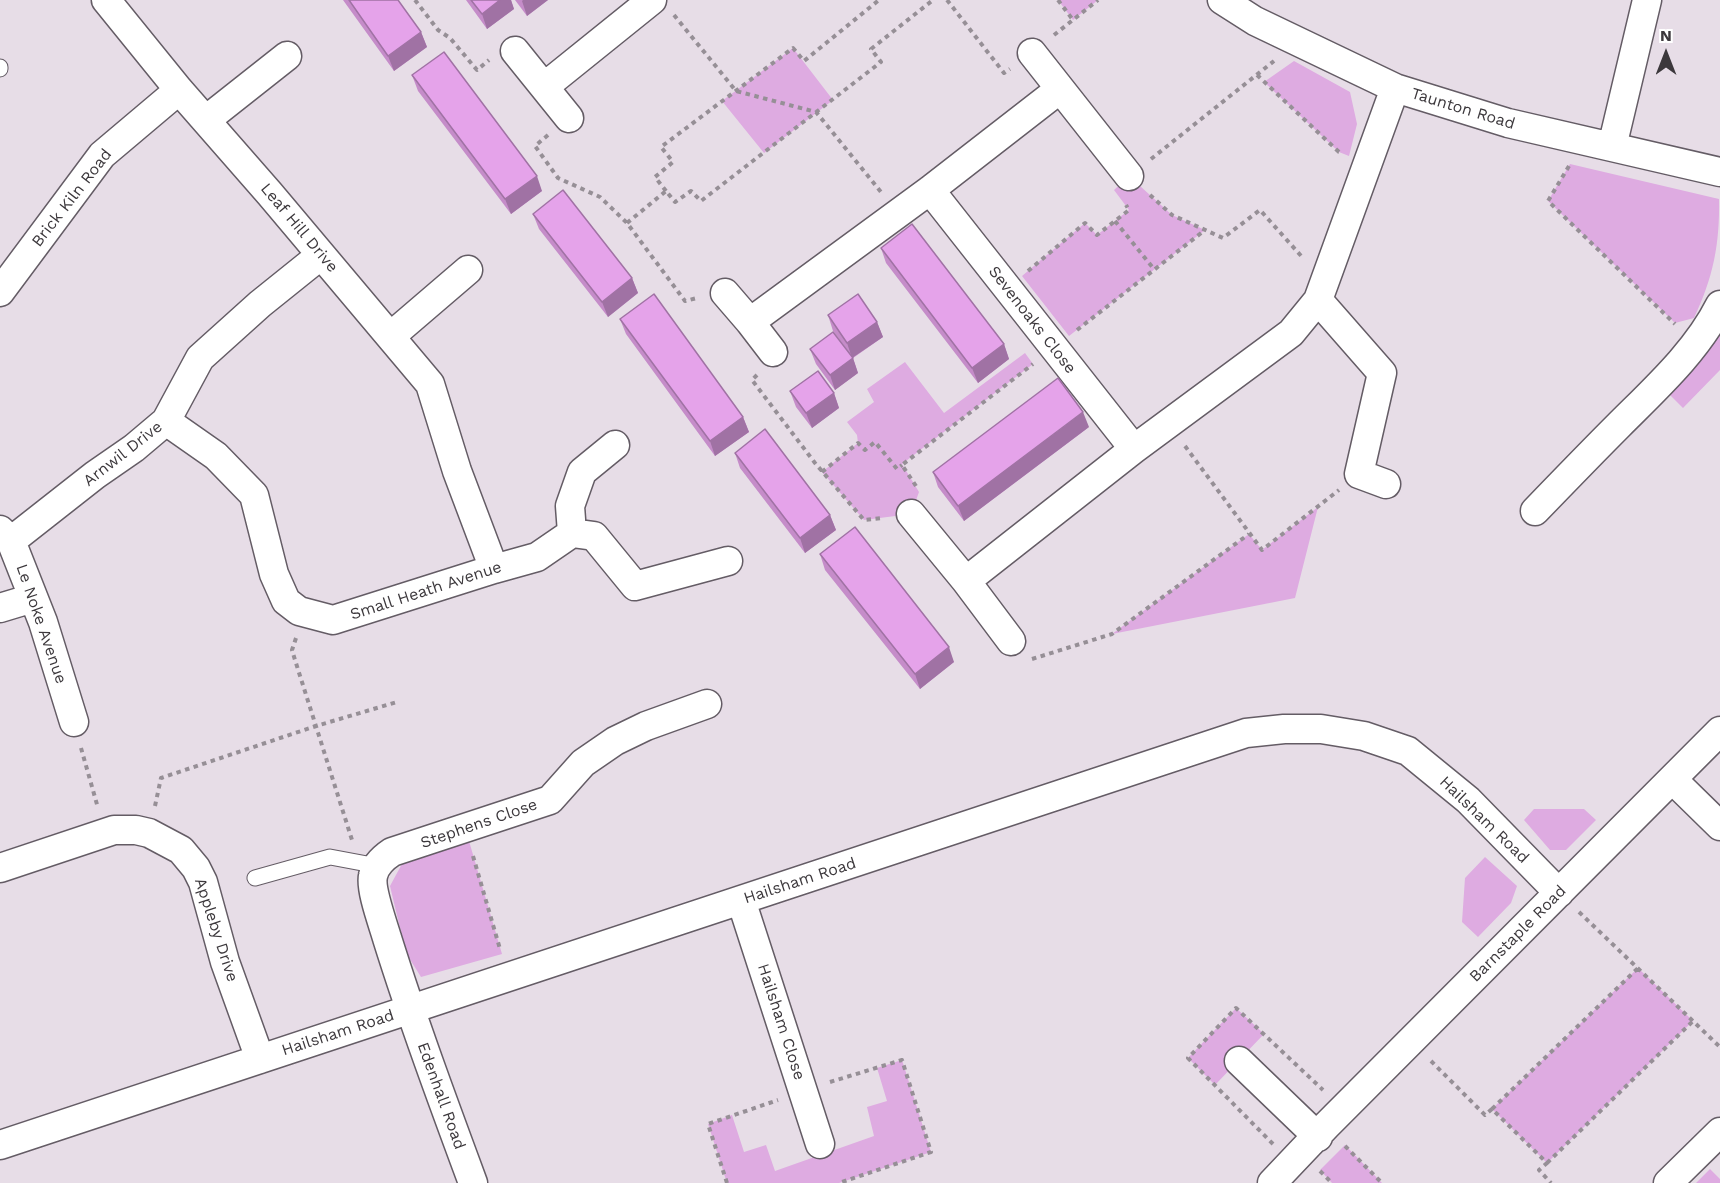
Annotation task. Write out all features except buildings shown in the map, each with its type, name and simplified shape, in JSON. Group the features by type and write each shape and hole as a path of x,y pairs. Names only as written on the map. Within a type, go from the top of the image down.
{"street":[{"name":"Leaf Hill Drive","path":"106,0 179,90 430,384 457,471 494,569"},
{"name":"Taunton Road","path":"1222,0 1255,21 1395,88 1508,123 1720,172"},
{"path":"1612,147 1647,0"},
{"path":"544,87 661,5"},
{"path":"515,51 569,118"},
{"path":"1032,53 1129,176"},
{"path":"206,120 286,56"},
{"path":"966,581 1134,449 1291,333 1321,291 1395,88"},
{"path":"750,322 930,190 1059,89"},
{"name":"Brick Kiln Road","path":"0,292 102,155 179,90"},
{"name":"Sevenoaks Close","path":"930,190 1134,449"},
{"name":"Arnwil Drive","path":"6,535 134,448 166,421 200,358 260,304 321,255"},
{"path":"391,336 468,270"},
{"path":"1321,291 1382,373 1359,474 1386,484"},
{"path":"724,293 773,352"},
{"path":"1535,511 1664,380 1714,317 1720,305"},
{"path":"166,421 216,456 254,495 274,574 286,602 302,612"},
{"path":"615,445 582,472 570,506 572,533 594,536 635,586 728,561"},
{"path":"911,514 1011,641"},
{"name":"Small Heath Avenue","path":"302,612 333,620 537,557 572,533"},
{"name":"Le Noke Avenue","path":"6,535 43,622 74,722"},
{"path":"0,608 33,598"},
{"name":"Stephens Close","path":"378,866 383,858 393,852 550,800 583,763 615,741 646,726 707,704"},
{"name":"Hailsham Road","path":"0,1145 1246,733 1284,729 1321,729 1364,736 1408,751 1468,800 1559,893"},
{"name":"Barnstaple Road","path":"1272,1183 1720,731"},
{"path":"1672,779 1720,826"},
{"name":"Appleby Drive","path":"0,868 114,830 136,830 149,833 181,850 196,868 203,882 225,962 260,1059"},
{"path":"378,866 373,876 373,886 409,1010"},
{"name":"Hailsham Close","path":"741,900 820,1144"},
{"name":"Edenhall Road","path":"409,1010 473,1183"},
{"path":"1239,1060 1322,1131"},
{"path":"1668,1183 1720,1132"}],"lane":[{"path":"255,878 330,857 378,866"}],"path":[{"path":"415,0 438,30 450,38 477,70 509,44 515,51"},
{"path":"879,0 804,61 793,48 661,147 673,162 655,177 675,202 691,191 701,201 881,62 871,49 933,0"},
{"path":"947,0 1004,73 1098,0"},
{"path":"1058,0 1073,20"},
{"path":"661,5 736,91 816,112 898,214"},
{"path":"1007,288 1085,223 1097,236 1129,210 1114,190 1298,42"},
{"path":"1257,75 1339,152 1368,163"},
{"path":"569,118 535,146 558,178 600,197 627,223 685,301 724,293"},
{"path":"1580,140 1570,164 1548,201 1675,323 1693,345"},
{"path":"1129,176 1172,215 1223,238 1260,210 1321,291"},
{"path":"627,223 666,191"},
{"path":"1114,221 1154,269"},
{"path":"822,472 858,443 865,450 875,442 897,469 1204,230"},
{"path":"773,352 752,380 822,472 864,520 911,514 919,492 902,465"},
{"path":"1168,424 1262,550 1359,474"},
{"path":"1011,641 1033,660 1112,634 1250,534"},
{"path":"302,612 292,650 354,845 378,866"},
{"path":"149,833 161,778 316,726 397,702"},
{"path":"74,722 105,833"},
{"path":"466,829 508,977"},
{"path":"1559,893 1720,1047"},
{"path":"1411,1042 1485,1115 1638,968"},
{"path":"1551,1183 1539,1170 1693,1021"},
{"path":"727,1183 708,1124 902,1060 931,1152 839,1183"},
{"path":"1492,1108 1547,1163"},
{"path":"1322,1131 1382,1183"}],"shaded area":[{"path":"1058,0 1098,0 1073,20"},
{"path":"793,48 833,100 764,153 722,101"},
{"path":"1294,61 1350,92 1357,124 1349,156 1339,152 1264,82"},
{"path":"1570,164 1719,199 1717,246 1711,275 1694,318 1675,323 1548,201"},
{"path":"1129,176 1172,215 1205,230 1069,336 1022,276 1085,223 1097,235 1129,210 1114,190"},
{"path":"1720,331 1720,370 1683,408 1669,394"},
{"path":"1025,353 1033,364 902,464 919,492 911,514 864,520 822,472 858,443 857,435 847,422 874,402 867,389 905,362 944,413"},
{"path":"1318,507 1295,598 1112,634 1249,534 1262,550"},
{"path":"1534,809 1584,809 1596,820 1566,850 1550,850 1524,820"},
{"path":"469,841 502,954 421,977 406,953 390,886 403,862"},
{"path":"1485,857 1517,886 1511,903 1478,937 1462,922 1465,878"},
{"path":"1638,968 1693,1021 1547,1163 1492,1109"},
{"path":"1236,1008 1264,1034 1215,1085 1188,1058"},
{"path":"902,1060 931,1152 839,1183 727,1183 708,1124 732,1115 744,1152 766,1145 775,1171 874,1136 867,1107 887,1101 877,1068"},
{"path":"1345,1145 1382,1183 1332,1183 1320,1170"},
{"path":"1710,1169 1720,1179 1720,1183 1696,1183"}]}
